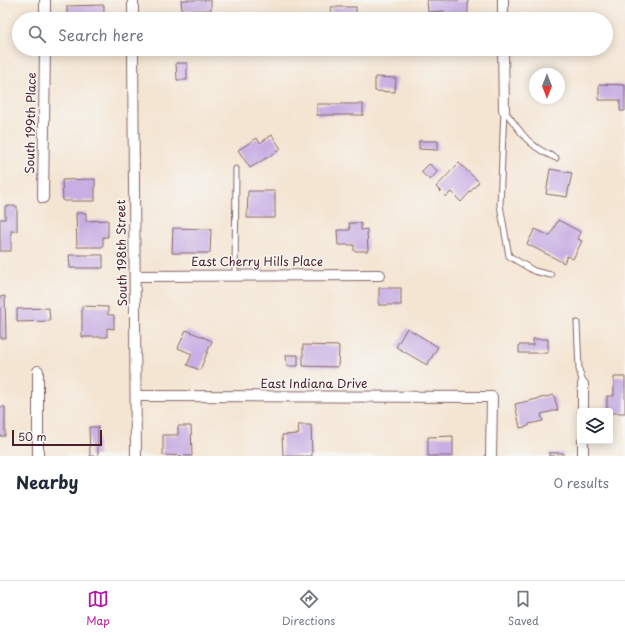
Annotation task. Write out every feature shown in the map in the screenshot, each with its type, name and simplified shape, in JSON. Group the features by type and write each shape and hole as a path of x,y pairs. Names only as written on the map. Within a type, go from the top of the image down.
{"street":[{"path":"45,0 45,12"},
{"path":"132,0 133,12"},
{"path":"503,0 503,12"},
{"name":"South 199th Place","path":"43,198 45,56"},
{"name":"South 198th Street","path":"133,56 136,456"},
{"path":"503,56 504,110"},
{"name":"East Cherry Hills Place","path":"135,276 380,275"},
{"path":"38,371 38,456"},
{"path":"583,384 583,408"},
{"name":"East Indiana Drive","path":"136,396 492,397 492,456"},
{"path":"583,444 583,456"}],"lane":[{"path":"504,110 530,144 539,151 556,158"},
{"path":"504,110 500,205 509,256 534,271 551,275"},
{"path":"235,275 236,169"},
{"path":"577,323 579,370 583,384"}],"building":[{"path":"181,0 211,0 211,10 182,11"},
{"path":"427,0 468,0 468,12 428,12"},
{"path":"104,5 104,12 67,12 67,6"},
{"path":"331,7 356,7 356,12 331,12"},
{"path":"176,63 187,63 187,80 177,80"},
{"path":"375,77 396,78 395,92 375,91"},
{"path":"599,84 625,85 625,111 620,111 620,100 599,100"},
{"path":"317,104 363,104 363,115 317,115"},
{"path":"272,135 281,149 250,168 238,150 257,138 260,143"},
{"path":"419,141 438,141 438,150 419,149"},
{"path":"459,163 479,182 461,202 451,192 446,197 436,187"},
{"path":"429,164 438,171 430,180 421,172"},
{"path":"550,169 572,173 567,197 546,194"},
{"path":"95,179 95,201 63,201 62,180"},
{"path":"248,191 275,191 275,218 247,218"},
{"path":"5,206 17,206 17,231 11,231 11,251 0,251 0,219 5,219"},
{"path":"76,213 86,213 86,221 108,220 108,237 103,237 103,247 77,247"},
{"path":"558,220 581,232 578,239 582,241 573,259 567,256 564,263 527,244 535,229 550,236"},
{"path":"349,223 361,223 361,230 367,229 368,251 354,251 354,245 338,245 337,230 350,230"},
{"path":"173,228 211,229 210,253 172,253"},
{"path":"69,255 103,255 103,268 70,268"},
{"path":"379,288 401,288 401,305 379,305"},
{"path":"5,296 6,338 0,338 0,297"},
{"path":"82,306 108,307 108,315 114,315 114,329 107,328 107,337 82,337"},
{"path":"49,308 50,321 17,322 17,309"},
{"path":"407,328 438,347 427,365 396,347"},
{"path":"186,330 212,341 200,370 187,365 192,354 178,348"},
{"path":"533,339 548,339 548,353 519,353 519,345 533,345"},
{"path":"303,345 339,346 338,367 303,366"},
{"path":"286,355 298,355 298,366 287,366"},
{"path":"614,377 625,377 625,413 613,413 613,408 607,408 607,396 614,396"},
{"path":"554,395 558,410 541,414 543,421 529,424 529,426 520,428 515,404"},
{"path":"0,407 5,407 5,436 0,436"},
{"path":"298,425 311,425 312,456 283,456 282,435 299,434"},
{"path":"178,426 191,426 192,456 163,455 163,435 178,435"},
{"path":"89,427 98,427 98,456 90,456"},
{"path":"453,436 453,456 428,456 428,437"},
{"path":"549,453 563,453 563,456 549,456"}]}
